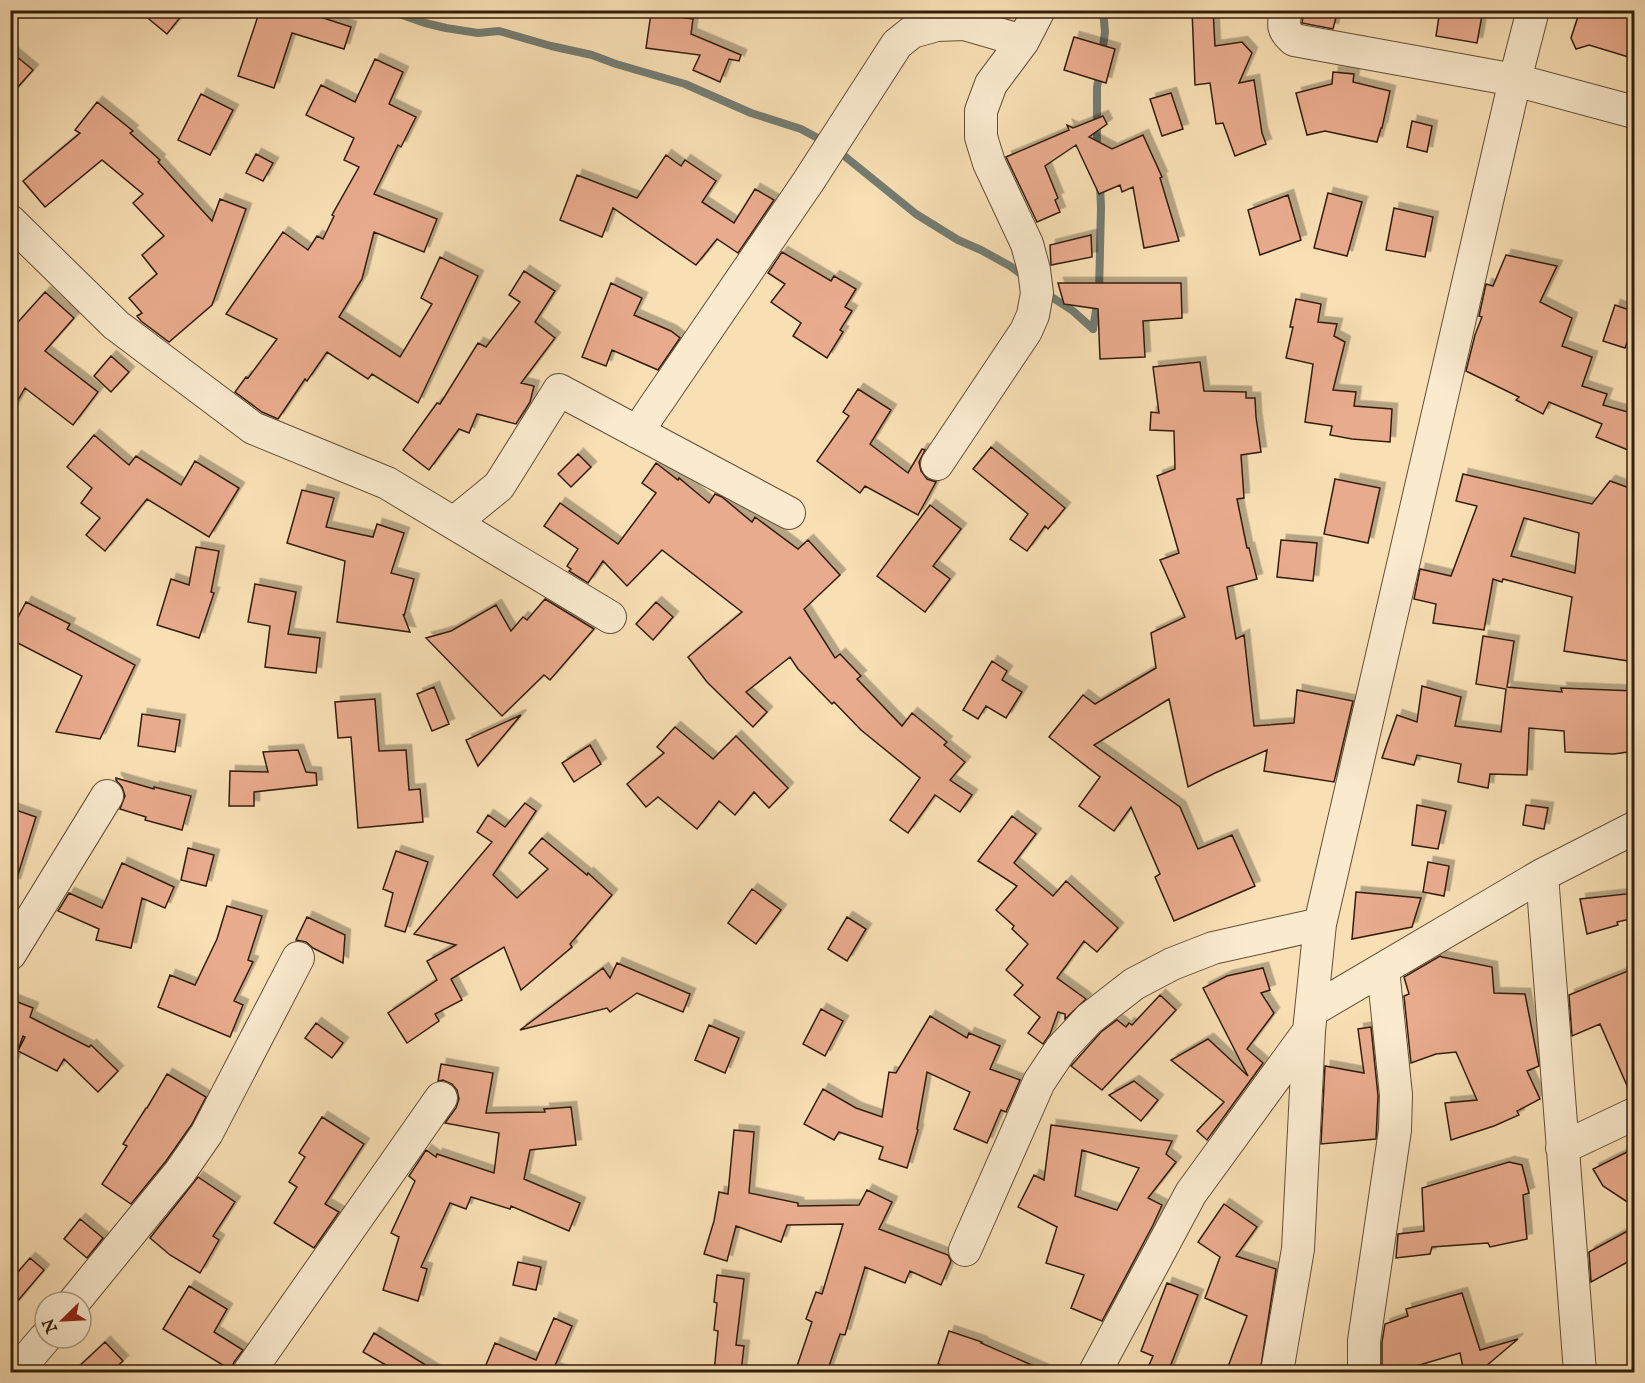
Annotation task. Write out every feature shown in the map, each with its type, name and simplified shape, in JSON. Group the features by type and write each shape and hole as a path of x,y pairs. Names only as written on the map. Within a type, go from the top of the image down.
{"street":[{"path":"937,464 1026,331 1033,315 1037,293 1034,270 1027,244 989,163 981,137 981,111 991,84 1023,41 1039,10"},
{"path":"1286,10 1283,23 1286,34 1294,40 1515,81 1635,112"},
{"path":"1277,1372 1298,1249 1310,1021 1320,924 1533,10"},
{"path":"637,432 808,182 897,44 912,32 937,25 964,24 1023,41"},
{"path":"10,221 116,325 253,428 387,483 610,617"},
{"path":"455,522 499,486 559,390 789,513"},
{"path":"10,954 107,796"},
{"path":"1095,1372 1191,1193 1310,1021 1383,969 1542,875 1635,828"},
{"path":"1542,875 1580,1372"},
{"path":"965,1250 1039,1082 1061,1049 1089,1019 1134,984 1172,964 1212,948 1320,924"},
{"path":"84,1290 180,1172 207,1133 298,958"},
{"path":"1364,1372 1364,1341 1395,1130 1396,1095 1383,969"},
{"path":"249,1372 441,1098"},
{"path":"1562,1148 1635,1114"},
{"path":"16,1372 35,1350"}],"building":[{"path":"138,10 186,10 167,34"},
{"path":"260,10 299,10 351,27 344,49 292,33 274,88 238,76"},
{"path":"1192,10 1213,10 1215,46 1242,42 1252,53 1239,83 1254,80 1262,133 1266,144 1235,156 1223,123 1216,124 1210,83 1195,85"},
{"path":"1304,10 1338,10 1333,29 1302,23"},
{"path":"1440,10 1483,10 1477,43 1436,36"},
{"path":"1580,10 1635,10 1635,59 1589,45 1576,49 1571,38"},
{"path":"651,13 693,19 691,34 741,55 739,61 729,59 720,82 693,70 700,55 646,48"},
{"path":"1074,37 1115,49 1106,83 1064,70"},
{"path":"10,51 33,70 10,96"},
{"path":"375,59 403,72 389,104 416,117 401,147 398,145 374,194 437,219 424,252 374,232 362,279 339,317 400,357 432,304 421,298 440,257 478,276 418,403 372,374 368,379 327,352 307,381 305,379 278,419 262,412 235,392 277,339 226,314 283,232 308,250 317,236 323,239 334,216 332,215 359,167 344,160 354,138 306,115 321,85 355,102"},
{"path":"1333,72 1354,74 1353,82 1390,91 1377,142 1325,131 1307,135 1296,93 1332,84"},
{"path":"1171,93 1183,129 1162,136 1150,99"},
{"path":"201,94 233,110 210,155 178,140"},
{"path":"97,102 133,131 130,133 160,160 158,162 212,221 220,199 246,209 212,305 169,342 141,321 137,316 142,313 129,298 157,274 142,255 164,236 133,203 143,194 102,160 45,207 23,181 80,133 75,130"},
{"path":"1103,116 1107,124 1089,137 1112,149 1143,135 1162,177 1160,178 1179,241 1144,248 1133,187 1122,192 1120,185 1099,194 1076,145 1045,166 1058,198 1055,200 1060,212 1037,222 1006,157 1069,130 1067,125 1073,128"},
{"path":"1412,121 1432,126 1427,152 1407,147"},
{"path":"256,154 273,163 263,181 246,173"},
{"path":"666,155 681,166 685,160 716,181 702,202 734,223 755,189 774,200 738,253 717,239 696,265 613,208 602,237 560,220 577,175 637,198"},
{"path":"1328,193 1362,202 1347,256 1314,248"},
{"path":"1288,195 1301,240 1260,255 1248,210"},
{"path":"1394,208 1433,217 1425,257 1386,250"},
{"path":"1091,235 1092,257 1051,265 1050,245"},
{"path":"782,252 831,281 834,276 856,289 845,307 852,311 840,330 843,332 827,358 793,336 801,323 771,302 785,284 768,273"},
{"path":"1506,255 1557,266 1540,302 1572,318 1562,346 1592,357 1582,386 1607,394 1603,405 1635,414 1635,435 1628,450 1596,437 1602,424 1549,402 1543,414 1516,400 1519,397 1466,371 1482,317 1479,316 1486,284 1493,286"},
{"path":"524,271 555,291 535,322 555,338 521,383 534,386 530,402 516,424 477,414 469,433 459,429 429,470 403,450 437,403 440,404 478,343 486,347 520,302 509,295"},
{"path":"611,283 642,298 634,315 671,331 680,338 658,370 612,350 606,366 582,357"},
{"path":"1058,283 1181,283 1182,318 1143,321 1145,357 1100,359 1098,309 1064,304"},
{"path":"45,292 74,318 45,351 98,392 73,425 25,388 10,414 10,331"},
{"path":"1296,299 1321,304 1318,322 1337,324 1334,336 1345,342 1333,390 1356,392 1354,406 1392,409 1390,442 1330,435 1332,426 1305,422 1313,364 1286,358"},
{"path":"1615,305 1635,312 1635,320 1625,348 1603,341"},
{"path":"111,356 129,372 111,392 94,376"},
{"path":"1200,362 1204,391 1246,392 1246,398 1255,398 1261,452 1241,455 1244,498 1237,499 1247,548 1249,548 1257,579 1227,587 1236,639 1244,635 1254,726 1294,723 1297,690 1353,701 1334,782 1264,771 1267,750 1188,787 1169,699 1094,745 1180,807 1198,849 1232,835 1255,886 1174,921 1155,877 1160,874 1131,807 1114,831 1079,806 1100,777 1049,737 1083,695 1095,704 1156,668 1151,633 1185,617 1160,560 1179,553 1157,476 1175,469 1174,431 1150,430 1151,412 1159,413 1153,367"},
{"path":"858,389 891,410 870,444 908,473 922,449 925,450 919,462 921,471 927,479 936,482 918,515 865,486 860,493 817,461 849,416 843,412"},
{"path":"94,435 129,465 136,456 181,485 195,461 239,488 209,537 147,499 105,551 86,535 100,518 81,503 92,488 67,467"},
{"path":"991,447 1065,508 1048,529 1045,526 1027,551 1010,539 1028,514 973,469"},
{"path":"578,454 591,467 571,487 558,474"},
{"path":"656,463 678,480 679,478 709,503 715,494 722,497 752,522 755,517 798,549 808,540 840,575 804,609 835,658 840,654 861,676 857,679 902,726 912,713 947,742 944,745 965,762 950,780 972,795 960,812 935,795 908,833 890,820 920,778 861,730 834,702 832,704 798,669 790,657 746,692 767,712 753,727 707,682 688,657 742,612 662,550 627,586 603,561 588,583 569,571 571,569 567,566 578,549 544,526 560,503 618,544 656,493 642,483"},
{"path":"1463,474 1592,504 1610,481 1635,490 1635,662 1564,651 1572,597 1503,579 1502,582 1493,579 1484,630 1433,623 1436,604 1414,599 1420,569 1451,576 1477,506 1456,501","holes":["1524,518 1579,533 1575,573 1511,556"]},
{"path":"1335,479 1380,488 1368,543 1324,534"},
{"path":"302,490 334,498 326,527 373,537 377,524 404,533 391,573 414,579 404,616 403,614 410,632 337,622 345,561 287,543"},
{"path":"930,505 961,529 933,566 950,579 925,612 877,576"},
{"path":"1281,540 1317,543 1313,581 1277,577"},
{"path":"196,547 219,551 211,592 214,593 199,638 157,625 171,579 189,585"},
{"path":"255,584 296,592 288,634 320,638 316,673 265,667 270,626 248,622"},
{"path":"545,599 594,629 550,680 544,675 502,716 426,638 451,631 496,605 511,631 523,617 527,620"},
{"path":"26,602 70,624 67,629 135,665 100,739 56,732 82,676 10,639 10,632"},
{"path":"656,602 673,617 653,640 636,624"},
{"path":"1483,636 1514,641 1507,687 1562,692 1561,688 1635,691 1635,751 1614,754 1565,752 1564,731 1529,728 1527,775 1490,774 1488,788 1458,782 1461,764 1417,755 1414,765 1382,758 1397,715 1417,722 1422,686 1461,697 1455,726 1501,732 1506,689 1476,684"},
{"path":"992,661 1007,671 1002,680 1022,692 1006,718 986,706 978,719 963,710"},
{"path":"434,687 449,724 432,731 417,694"},
{"path":"375,699 379,751 406,750 409,790 420,789 423,822 358,828 351,737 338,738 335,702"},
{"path":"142,714 180,720 175,752 138,746"},
{"path":"521,715 478,766 466,740"},
{"path":"675,727 713,759 736,736 788,788 769,808 754,792 735,815 719,801 697,829 658,797 646,807 627,784 664,753 657,747"},
{"path":"590,745 601,764 574,782 562,763"},
{"path":"298,750 306,772 316,773 317,785 254,792 254,806 229,806 230,771 268,772 263,752"},
{"path":"116,778 154,789 154,787 191,796 182,830 145,820 146,817 120,809 125,796"},
{"path":"525,803 536,811 493,875 517,898 548,869 529,853 542,838 587,875 588,873 612,895 570,944 572,947 521,990 504,947 451,979 462,1000 435,1014 439,1021 407,1043 388,1013 437,980 427,961 456,945 414,934 492,842 477,832 488,815 505,827"},
{"path":"1417,805 1446,811 1438,849 1412,845"},
{"path":"1526,805 1548,808 1544,829 1523,825"},
{"path":"10,808 36,817 15,884 10,883"},
{"path":"1012,816 1036,834 1014,863 1053,896 1066,881 1118,928 1097,952 1084,941 1057,978 1086,999 1065,1019 1065,1014 1058,1012 1050,1034 1043,1044 1028,1033 1040,1017 1014,995 1023,985 1006,970 1028,944 1012,929 1014,926 996,910 1017,886 978,861"},
{"path":"188,848 214,855 206,886 181,880"},
{"path":"396,851 428,862 405,932 385,926 393,893 383,889"},
{"path":"1428,862 1449,866 1444,896 1423,892"},
{"path":"122,863 174,887 165,908 142,898 131,948 96,940 99,929 58,911 69,893 102,908"},
{"path":"752,889 781,910 756,944 728,923"},
{"path":"1356,892 1421,898 1412,927 1352,939"},
{"path":"1635,893 1635,918 1617,922 1618,925 1587,934 1580,899"},
{"path":"227,906 262,916 248,960 253,962 234,1001 243,1005 230,1037 158,1007 170,975 195,985 217,939"},
{"path":"307,917 345,935 343,963 306,942 296,940"},
{"path":"847,917 866,929 847,961 828,949"},
{"path":"1440,956 1492,967 1494,993 1525,994 1539,1066 1527,1071 1540,1099 1517,1111 1519,1115 1451,1140 1445,1103 1477,1100 1456,1052 1436,1054 1411,1063 1404,996 1409,994 1404,977"},
{"path":"617,963 690,994 683,1012 637,993 610,1012 607,1008 520,1030 603,968 610,978"},
{"path":"1263,968 1270,990 1261,993 1274,1013 1247,1049 1263,1063 1207,1140 1197,1131 1224,1102 1171,1060 1208,1039 1248,1076 1203,988 1227,976"},
{"path":"1635,968 1635,1096 1632,1097 1600,1024 1572,1036 1569,995"},
{"path":"1160,995 1176,1010 1102,1090 1071,1066 1101,1032 1117,1020 1126,1027 1129,1023 1132,1025"},
{"path":"10,999 33,1008 30,1017 89,1047 91,1045 118,1071 98,1092 64,1059 57,1071 18,1051 25,1037 23,1036 13,1064 10,1063"},
{"path":"821,1009 843,1021 825,1056 803,1044"},
{"path":"930,1016 967,1038 969,1033 1000,1046 990,1069 1020,1080 1006,1112 1001,1110 987,1143 954,1129 970,1092 927,1072 918,1130 907,1168 879,1159 883,1147 839,1132 834,1140 804,1124 823,1089 856,1108 882,1117 889,1072 896,1073"},
{"path":"316,1023 343,1043 332,1058 305,1038"},
{"path":"709,1025 739,1038 725,1073 695,1060"},
{"path":"1371,1027 1378,1096 1376,1139 1321,1144 1325,1066 1364,1073 1358,1029"},
{"path":"441,1064 493,1073 486,1113 545,1112 544,1109 571,1107 576,1145 530,1150 524,1179 580,1203 569,1231 511,1206 510,1209 471,1197 466,1209 450,1203 421,1267 427,1269 418,1301 383,1290 399,1237 391,1233 415,1181 409,1176 426,1150 436,1157 437,1154 494,1173 499,1133 445,1123 456,1108 459,1099 457,1090 452,1084 443,1080 438,1081"},
{"path":"167,1074 206,1097 192,1124 131,1204 102,1184 127,1146 123,1144"},
{"path":"1134,1081 1158,1100 1141,1121 1109,1095"},
{"path":"322,1117 364,1144 325,1204 339,1212 314,1248 274,1223 297,1187 289,1182 305,1157 299,1153"},
{"path":"1051,1125 1172,1141 1166,1154 1176,1162 1148,1198 1162,1205 1102,1321 1071,1308 1084,1275 1046,1263 1057,1227 1018,1207 1034,1175 1044,1180","holes":["1082,1150 1139,1168 1117,1210 1075,1196"]},
{"path":"734,1130 754,1132 749,1193 798,1203 798,1206 859,1205 867,1190 892,1202 879,1229 948,1255 951,1261 941,1285 910,1271 905,1283 865,1267 845,1335 840,1334 827,1372 795,1372 812,1322 806,1319 816,1292 822,1294 843,1224 787,1225 781,1242 736,1226 727,1261 704,1254 714,1221 719,1192 728,1194"},
{"path":"1635,1148 1635,1207 1603,1186 1593,1169"},
{"path":"1509,1162 1522,1165 1529,1193 1523,1195 1527,1239 1490,1247 1488,1243 1432,1247 1430,1254 1396,1258 1398,1234 1424,1231 1422,1188"},
{"path":"198,1177 235,1202 213,1236 219,1240 200,1273 170,1255 150,1238"},
{"path":"1224,1204 1257,1227 1236,1256 1276,1269 1260,1372 1226,1372 1247,1316 1205,1298 1220,1257 1198,1242"},
{"path":"80,1219 103,1238 87,1258 64,1239"},
{"path":"1635,1227 1635,1258 1591,1282 1589,1252"},
{"path":"30,1258 44,1270 10,1310 10,1281"},
{"path":"518,1262 541,1267 536,1290 513,1285"},
{"path":"717,1275 744,1279 736,1345 744,1346 741,1372 714,1372 718,1331 714,1330"},
{"path":"1167,1283 1198,1295 1168,1372 1146,1372 1153,1356 1141,1351"},
{"path":"189,1286 227,1309 214,1332 243,1350 231,1370 163,1329"},
{"path":"1462,1293 1480,1350 1518,1339 1479,1372 1464,1372 1460,1353 1396,1372 1382,1372 1382,1342 1385,1324 1408,1316 1406,1309"},
{"path":"554,1318 572,1326 554,1368 565,1372 483,1372 495,1343 536,1360"},
{"path":"949,1331 982,1342 1048,1372 963,1372 938,1364"},
{"path":"374,1333 437,1372 398,1372 363,1352"},
{"path":"105,1342 123,1361 111,1372 73,1372"}],"waterway":[{"path":"393,10 425,23 446,28 478,33 499,31 592,55 685,84 751,113 801,129 825,142"},
{"path":"1102,54 1105,32 1103,10"},
{"path":"1097,149 1097,87 1100,72"},
{"path":"837,150 916,214 958,240 1010,266 1025,277"},
{"path":"1093,329 1099,293 1100,185"},
{"path":"1044,292 1073,311 1093,329"}]}
